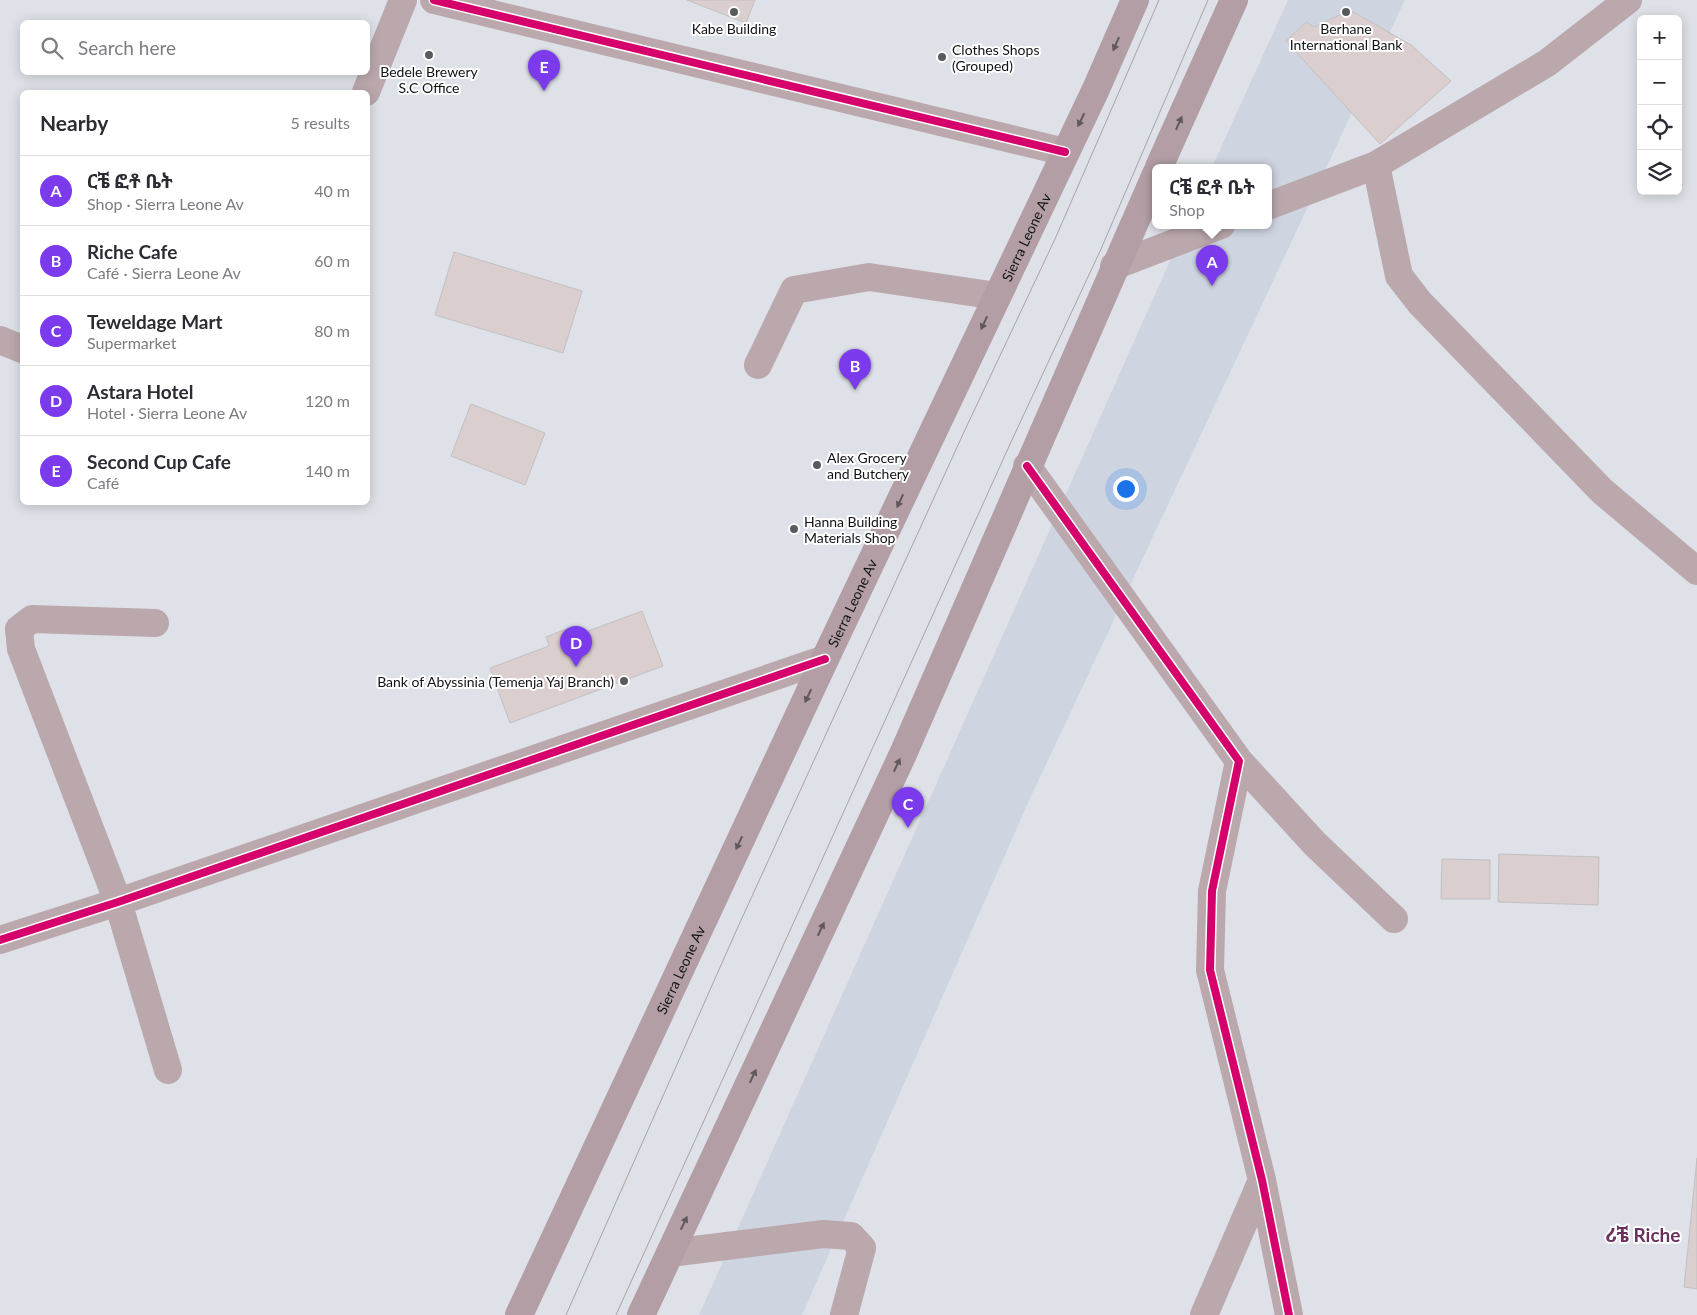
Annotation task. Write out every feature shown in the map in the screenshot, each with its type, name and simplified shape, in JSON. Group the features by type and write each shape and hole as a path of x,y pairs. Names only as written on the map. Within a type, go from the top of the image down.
{"main road":[{"name":"Sierra Leone Av","path":"519,1315 825,659 1096,88 1135,0"},
{"path":"1160,164 1234,0"},
{"path":"641,1315 902,754 1152,183"}],"street":[{"path":"367,90 403,0"},
{"path":"434,0 1065,152"},
{"path":"1272,204 1376,165 1548,63 1628,0"},
{"path":"1376,165 1399,276 1420,303 1602,491 1697,571"},
{"path":"1114,266 1211,229"},
{"path":"758,365 794,290 869,277 997,296"},
{"path":"0,340 20,348"},
{"path":"1027,466 1239,761 1314,844 1394,919"},
{"path":"154,623 32,619 19,629 20,650 118,902 168,1070"},
{"path":"0,940 118,902 825,659"},
{"path":"1239,761 1212,891 1210,970 1262,1180 1289,1315"},
{"path":"1204,1315 1262,1180"},
{"path":"670,1252 823,1234 851,1236 862,1248 844,1315"}],"shaded area":[{"path":"1288,0 1405,0 1027,805 802,1315 699,1315 1184,229 1272,229 1272,164 1213,164"}],"building":[{"name":"Kabe Building","path":"687,0 755,0 746,23"},
{"path":"1350,10 1411,45 1451,81 1380,144 1286,41 1306,22 1314,27"},
{"path":"454,252 582,291 563,353 435,315"},
{"path":"471,404 545,433 525,485 451,456"},
{"path":"642,611 663,666 510,723 490,668 549,646 546,637 569,628 572,637"},
{"path":"1499,854 1599,857 1598,905 1498,902"},
{"path":"1442,859 1490,860 1490,899 1441,899"},
{"path":"1697,1158 1697,1289 1684,1287"}],"tram line":[{"path":"566,1315 737,929 964,432 1055,239 1159,0"},
{"path":"616,1315 1011,442 1101,249 1208,0"}],"cycle path":[{"path":"434,0 1065,152"},
{"path":"1027,466 1239,761 1212,891 1210,970 1262,1180 1289,1315"},
{"path":"0,940 118,902 825,659"}],"place":[{"name":"Kabe Building","path":"734,12"},
{"name":"Berhane International Bank","path":"1346,12"},
{"name":"Bedele Brewery S.C Office","path":"429,55"},
{"name":"Clothes Shops (Grouped)","path":"942,57"},
{"name":"Second Cup Cafe","path":"544,91"},
{"name":"ርቼ ፎቶ ቤት","path":"1212,286"},
{"name":"Riche Cafe","path":"855,390"},
{"name":"Alex Grocery and Butchery","path":"817,465"},
{"name":"Hanna Building Materials Shop","path":"794,529"},
{"name":"Astara Hotel","path":"576,667"},
{"name":"Bank of Abyssinia (Temenja Yaj Branch)","path":"624,681"},
{"name":"Teweldage Mart","path":"908,828"}],"district":[{"name":"ሪቼ Riche","path":"1643,1234"}]}
